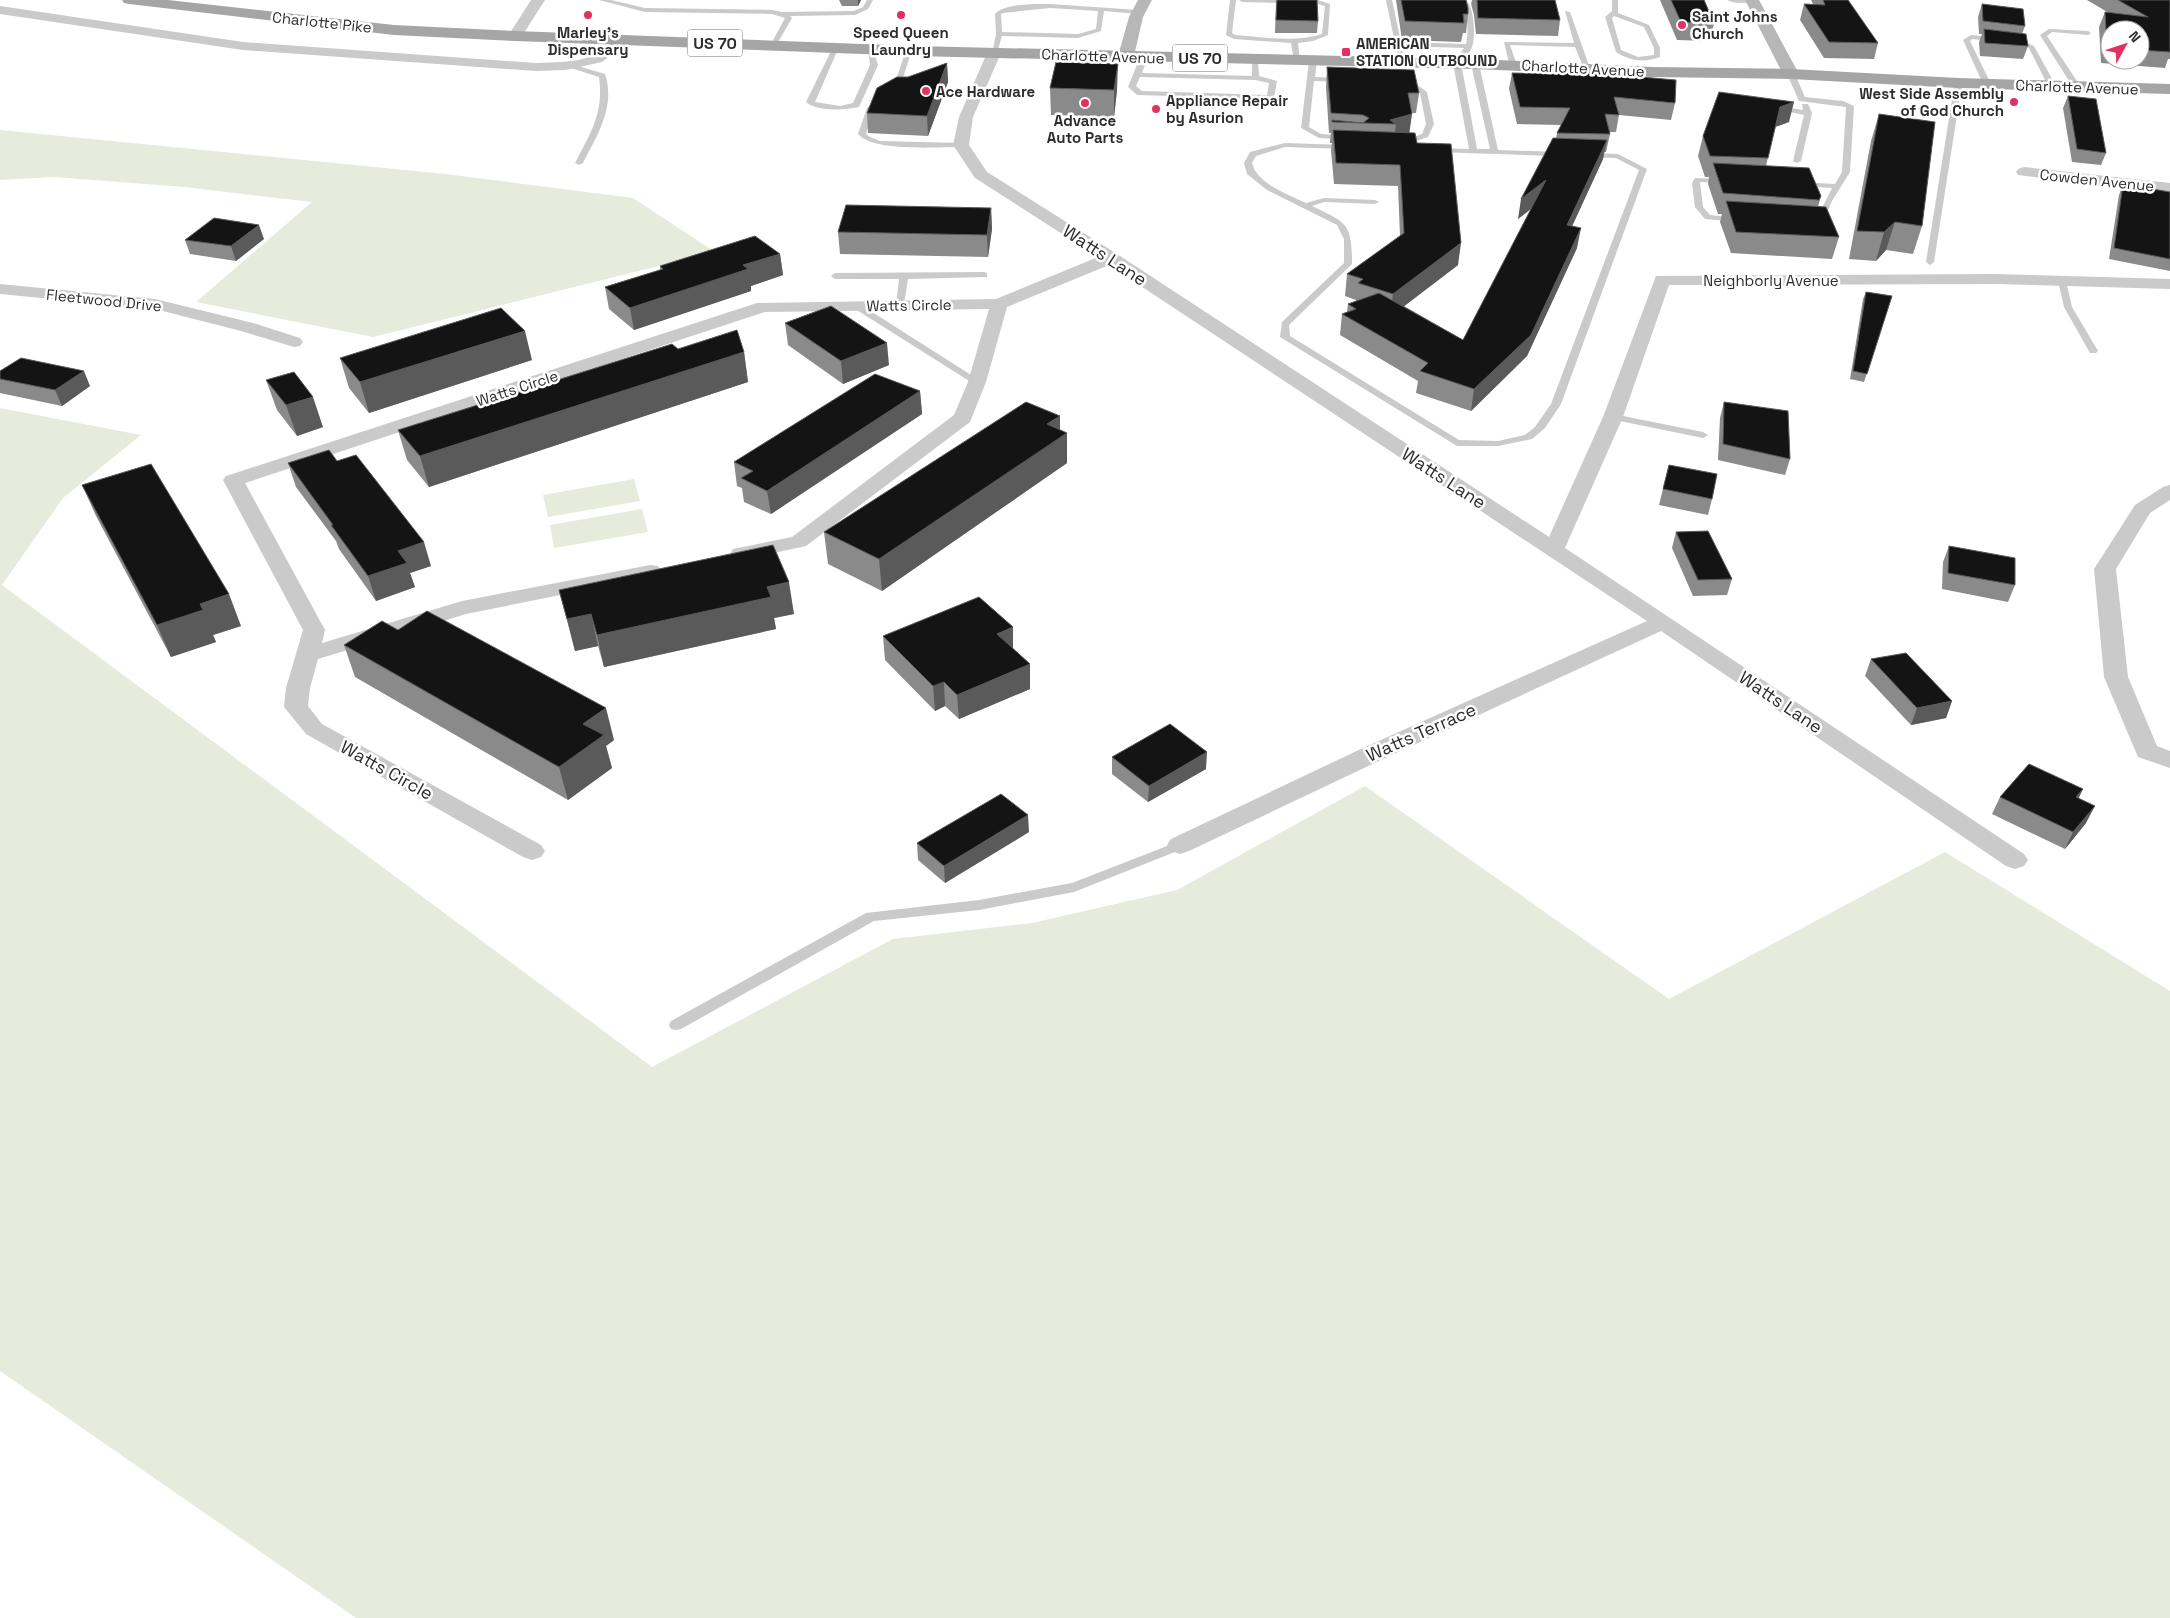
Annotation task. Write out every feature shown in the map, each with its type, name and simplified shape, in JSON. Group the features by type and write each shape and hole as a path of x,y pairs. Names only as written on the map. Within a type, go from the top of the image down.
{"main road":[{"name":"Charlotte Pike","path":"130,0 394,30 515,36"},
{"name":"Charlotte Avenue","path":"515,36 909,50 996,43 1144,57 1457,63 1588,69 1649,66 1958,83 2170,90"}],"street":[{"path":"515,36 538,0"},
{"path":"1752,0 1791,74"},
{"path":"1126,56 1142,6"},
{"path":"0,10 243,46 527,66 571,65 597,59 624,40"},
{"path":"961,145 966,117 996,43"},
{"name":"Watts Lane","path":"961,145 980,175 1111,258 1663,622 2015,860"},
{"name":"Cowden Avenue","path":"2024,172 2170,188"},
{"name":"Watts Circle","path":"532,851 314,728 296,707 298,688 314,630 233,480 763,308 900,304 999,304 1111,258"},
{"name":"Neighborly Avenue","path":"1554,550 1613,417 1662,280 1995,279 2170,284"},
{"name":"Fleetwood Drive","path":"0,289 156,304 247,327 294,342"},
{"path":"722,557 799,542 963,418 977,382 999,304"},
{"path":"2170,491 2142,509 2105,570 2116,677 2147,751 2170,760"},
{"path":"308,654 462,608 674,567"},
{"name":"Watts Terrace","path":"1180,845 1372,754 1663,622"}],"lane":[{"path":"602,0 615,1 645,10 772,12 783,14 855,13 866,8 870,0"},
{"path":"1233,0 1228,34 1234,37 1310,40 1326,35 1328,5 1318,2 1242,0"},
{"path":"1313,60 1305,128 1319,136 1386,141 1412,140 1425,135 1430,124 1423,92 1412,85 1406,62 1397,44 1389,0"},
{"path":"1462,0 1467,4 1471,40 1468,52 1457,63 1473,150"},
{"path":"1614,14 1647,26 1657,48 1658,56 1649,66 1618,51 1608,17 1614,14 1617,9 1615,0"},
{"path":"1730,0 1752,0"},
{"path":"1101,9 1099,30 1090,34 996,43 998,14 1007,10 1030,7 1101,9 1142,6"},
{"path":"1567,12 1588,69"},
{"path":"774,44 789,18 783,14"},
{"path":"2077,87 2043,35 2051,30 2088,33"},
{"path":"1987,84 1966,40 1971,38 2019,42 2032,47 2052,86"},
{"path":"1294,40 1296,60"},
{"path":"1513,65 1506,43 1578,45"},
{"path":"1397,44 1469,46"},
{"path":"836,47 810,102 813,104 840,108 856,105 874,65 870,49"},
{"path":"909,50 887,98 871,108 862,134 868,139 879,143 961,145"},
{"path":"1138,75 1255,78 1273,81 1270,97 1140,92 1132,86 1144,57"},
{"path":"1255,78 1256,59"},
{"path":"1474,64 1494,151"},
{"path":"571,65 602,76 606,93 604,115 579,163"},
{"path":"1791,74 1808,113 1797,161"},
{"path":"1311,79 1348,80"},
{"path":"1403,82 1412,82"},
{"path":"1930,262 1958,83"},
{"path":"1802,99 1842,103 1850,106 1846,172 1828,201 1817,226 1807,225"},
{"path":"1769,108 1808,113"},
{"path":"1286,145 1494,151 1618,156 1643,169 1556,404 1536,432 1521,439 1487,444 1457,443 1285,337 1285,324 1348,264 1348,239 1340,223 1270,188 1250,172 1248,163 1253,154 1286,145"},
{"path":"1734,181 1698,180 1696,183 1699,207 1708,217 1748,221"},
{"path":"1790,184 1837,186"},
{"path":"1306,205 1324,200 1375,202"},
{"path":"835,276 984,275"},
{"path":"900,304 904,276"},
{"path":"2062,281 2068,307 2093,351"},
{"path":"855,305 977,382"},
{"path":"1613,417 1703,435"},
{"path":"676,1025 871,916 979,905 1074,887 1180,845"}],"green space":[{"path":"0,130 445,174 633,198 715,252 373,337 196,302 312,202 185,187 53,177 0,180"},
{"path":"0,408 141,435 63,498 2,585 652,1067 893,939 1032,923 1177,890 1365,786 1669,999 1945,852 2170,991 2170,1618 356,1618 0,1371"},
{"path":"634,479 640,501 548,517 543,495"},
{"path":"642,509 648,532 554,548 550,525"}],"building":[{"path":"1277,0 1317,0 1318,21 1276,20"},
{"path":"1401,0 1466,0 1468,14 1463,14 1464,23 1405,21"},
{"path":"1477,0 1555,0 1560,20 1478,18"},
{"path":"1671,0 1704,0 1714,23 1681,22"},
{"path":"1823,0 1848,0 1878,43 1829,42 1804,4 1825,5"},
{"path":"2118,0 2170,0 2170,52 2150,51 2150,20 2105,20 2105,12 2148,17"},
{"path":"1982,4 2023,9 2025,26 1983,21"},
{"path":"1984,29 2026,34 2028,46 1985,43"},
{"path":"1056,62 1118,64 1114,90 1050,88"},
{"path":"947,63 927,116 867,113 877,88 897,77 908,77"},
{"path":"1327,67 1414,70 1419,93 1408,93 1412,114 1390,120 1396,124 1363,123 1369,118 1363,115 1331,113"},
{"path":"1557,72 1583,72 1676,80 1675,103 1614,97 1619,115 1605,114 1610,134 1557,133 1570,108 1520,107 1512,73 1558,74"},
{"path":"1719,92 1794,102 1780,107 1768,158 1710,156 1703,136"},
{"path":"2068,96 2096,99 2106,153 2077,149"},
{"path":"1879,114 1935,122 1922,226 1895,222 1884,232 1857,231"},
{"path":"1332,120 1363,123 1332,122"},
{"path":"1333,130 1415,133 1417,143 1451,144 1461,243 1393,294 1358,283 1363,279 1347,274 1404,233 1400,165 1336,163"},
{"path":"1553,138 1607,140 1567,225 1581,228 1531,335 1474,389 1420,371 1428,363 1342,314 1356,309 1348,304 1379,293 1463,340 1546,180 1521,199"},
{"path":"1713,163 1809,168 1821,196 1819,200 1723,193"},
{"path":"2123,184 2170,192 2170,259 2114,248"},
{"path":"1726,201 1826,207 1839,237 1736,232"},
{"path":"846,205 991,208 987,235 838,232"},
{"path":"214,218 259,225 231,246 185,240"},
{"path":"755,236 780,254 743,265 748,269 630,308 605,287 663,269 660,266"},
{"path":"1866,292 1892,296 1867,374 1853,371"},
{"path":"831,306 887,343 841,361 785,323"},
{"path":"501,308 525,331 360,382 340,358"},
{"path":"737,330 744,352 420,456 398,430 672,344 678,349"},
{"path":"21,358 84,371 55,390 0,379 0,371"},
{"path":"294,372 313,397 286,405 266,380"},
{"path":"875,374 920,391 767,491 741,478 753,471 734,462"},
{"path":"1026,402 1060,416 1047,424 1067,433 879,559 824,532"},
{"path":"1724,402 1788,411 1790,459 1723,444"},
{"path":"329,450 337,461 356,455 424,542 398,551 407,563 368,576 288,463"},
{"path":"151,464 229,594 200,604 203,610 157,625 82,485"},
{"path":"1669,465 1717,474 1712,499 1663,489"},
{"path":"1708,531 1732,579 1698,580 1676,532"},
{"path":"773,545 789,582 767,587 771,597 597,635 591,614 567,619 559,590"},
{"path":"1949,546 2015,558 2015,585 1948,573"},
{"path":"979,597 1013,627 997,634 1030,664 957,695 944,682 933,686 883,636"},
{"path":"427,611 606,708 583,724 604,735 559,767 344,645 382,621 398,630"},
{"path":"1906,653 1952,701 1917,708 1871,659"},
{"path":"1170,724 1207,752 1149,786 1112,757"},
{"path":"2029,764 2083,789 2076,797 2095,806 2073,832 2000,797"},
{"path":"1001,794 1028,815 944,866 917,843"}],"place":[{"name":"Marley’s Dispensary","path":"588,15"},
{"name":"Speed Queen Laundry","path":"901,15"},
{"name":"Saint Johns Church","path":"1682,25"},
{"name":"AMERICAN STATION OUTBOUND","path":"1346,52"},
{"name":"Ace Hardware","path":"926,91"},
{"name":"West Side Assembly of God Church","path":"2014,102"},
{"name":"Advance Auto Parts","path":"1085,103"},
{"name":"Appliance Repair by Asurion","path":"1156,109"}]}
